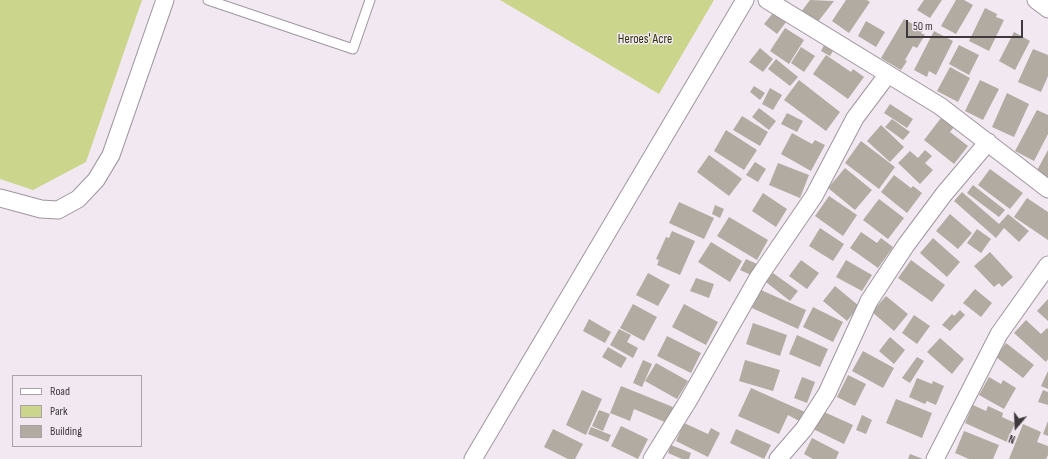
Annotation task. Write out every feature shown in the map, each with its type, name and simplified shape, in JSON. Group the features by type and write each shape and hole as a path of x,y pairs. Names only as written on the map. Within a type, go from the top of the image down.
{"street":[{"path":"1,201 41,209 58,210 78,199 96,180 111,155 165,0"},
{"path":"473,459 746,0"},
{"path":"767,0 940,106 1048,189"},
{"path":"1036,0 1048,9"},
{"path":"652,459 688,401 758,278 814,196 855,118 888,74"},
{"path":"778,459 804,429 827,393 869,301 906,245 944,194 988,142"},
{"path":"935,459 999,334 1048,265"}],"lane":[{"path":"208,0 354,49 370,0"}],"green space":[{"path":"0,0 142,0 86,162 33,190 0,179"},
{"name":"Heroes' Acre","path":"500,0 714,0 659,94"}],"building":[{"path":"810,0 834,1 817,23 801,12"},
{"path":"846,0 867,0 870,2 849,33 832,21"},
{"path":"924,0 942,0 930,18 917,10"},
{"path":"956,0 964,0 973,5 956,34 941,26"},
{"path":"985,8 997,14 996,17 1004,20 989,51 969,41"},
{"path":"773,13 786,22 777,34 764,24"},
{"path":"904,19 923,30 921,33 925,35 917,48 913,46 905,60 907,61 901,70 881,58"},
{"path":"866,21 885,32 876,47 858,36"},
{"path":"785,28 804,40 789,64 770,51"},
{"path":"934,31 953,41 936,75 929,71 927,77 914,70"},
{"path":"1014,32 1030,41 1015,70 999,61"},
{"path":"824,45 833,51 830,56 821,51"},
{"path":"959,45 979,55 969,75 949,64"},
{"path":"801,47 815,56 804,72 791,63"},
{"path":"760,48 773,59 763,72 749,62"},
{"path":"1033,49 1048,55 1048,76 1041,92 1018,82"},
{"path":"826,55 851,72 853,69 864,77 848,99 813,74"},
{"path":"776,59 798,77 790,86 768,69"},
{"path":"950,67 970,78 958,102 937,91"},
{"path":"799,80 840,112 826,131 784,100"},
{"path":"980,80 999,89 983,120 965,111"},
{"path":"754,86 765,93 760,100 750,92"},
{"path":"770,88 782,95 773,110 762,104"},
{"path":"1007,93 1029,104 1014,137 992,127"},
{"path":"890,104 913,119 907,128 884,113"},
{"path":"759,108 776,121 769,130 752,117"},
{"path":"1037,110 1048,115 1048,134 1034,161 1015,151"},
{"path":"787,113 803,121 797,132 781,124"},
{"path":"742,116 768,132 760,146 733,130"},
{"path":"941,118 954,127 950,132 968,146 954,164 924,140"},
{"path":"892,119 910,132 903,140 885,127"},
{"path":"881,125 904,147 890,162 867,141"},
{"path":"726,130 757,150 744,170 714,151"},
{"path":"792,133 812,144 815,140 825,145 811,171 781,154"},
{"path":"861,141 895,167 879,189 845,163"},
{"path":"925,150 932,156 925,163 933,170 920,184 898,163 910,151 918,158"},
{"path":"1048,150 1048,184 1034,176"},
{"path":"709,155 742,179 729,196 697,172"},
{"path":"755,162 766,169 758,182 746,175"},
{"path":"778,163 809,175 800,198 769,185"},
{"path":"845,168 872,190 855,210 828,188"},
{"path":"990,169 1023,193 1010,209 978,185"},
{"path":"894,175 911,188 913,186 922,193 907,213 881,192"},
{"path":"973,185 1005,210 999,217 967,193"},
{"path":"962,192 999,224 1008,214 1029,231 1019,242 1004,228 996,238 954,201"},
{"path":"763,193 787,209 776,227 752,211"},
{"path":"829,196 857,215 843,236 815,216"},
{"path":"1027,198 1048,212 1048,240 1014,217"},
{"path":"879,199 904,218 888,239 863,220"},
{"path":"679,202 714,218 704,239 669,223"},
{"path":"715,205 724,209 720,218 712,214"},
{"path":"950,214 972,233 958,249 936,231"},
{"path":"729,217 768,240 757,260 717,236"},
{"path":"820,228 844,244 833,261 809,246"},
{"path":"977,229 991,239 981,253 967,243"},
{"path":"672,231 695,241 680,275 657,265 659,260 656,259 666,237 669,238"},
{"path":"861,232 877,243 881,238 893,247 878,268 850,248"},
{"path":"933,238 960,262 947,277 920,253"},
{"path":"711,242 742,261 730,282 698,262"},
{"path":"990,252 1013,277 1002,287 999,283 994,287 974,266"},
{"path":"746,259 757,264 751,275 740,270"},
{"path":"801,260 819,273 807,289 789,276"},
{"path":"846,260 872,275 862,291 836,277"},
{"path":"911,260 945,285 932,302 898,278"},
{"path":"648,273 670,285 658,306 636,295"},
{"path":"773,273 798,291 790,301 766,282"},
{"path":"696,278 714,284 709,298 690,291"},
{"path":"835,286 859,306 847,321 823,301"},
{"path":"975,289 992,303 981,317 963,303"},
{"path":"761,290 806,310 798,329 752,308"},
{"path":"886,296 908,314 894,331 872,312"},
{"path":"1048,299 1048,321 1037,311"},
{"path":"633,304 657,317 644,341 620,328"},
{"path":"684,304 718,322 706,345 672,327"},
{"path":"813,307 843,322 833,342 803,327"},
{"path":"960,310 965,315 950,331 942,325 952,314 954,316"},
{"path":"914,315 930,326 917,344 902,333"},
{"path":"589,319 611,332 605,343 583,331"},
{"path":"1026,320 1041,334 1047,328 1048,329 1048,359 1046,362 1014,333"},
{"path":"753,323 787,335 780,356 746,344"},
{"path":"619,329 631,335 627,342 638,348 633,358 610,345"},
{"path":"797,335 828,349 820,367 789,354"},
{"path":"667,336 701,353 691,373 657,356"},
{"path":"890,337 905,350 894,364 879,351"},
{"path":"940,338 964,359 952,374 927,352"},
{"path":"1006,343 1034,365 1023,378 996,357"},
{"path":"608,347 627,358 621,368 602,357"},
{"path":"863,351 894,368 883,388 852,371"},
{"path":"917,357 924,361 910,383 902,378"},
{"path":"643,360 652,364 642,387 633,383"},
{"path":"745,360 780,370 773,391 739,381"},
{"path":"656,363 688,381 677,399 645,381"},
{"path":"1048,371 1048,389 1041,386"},
{"path":"848,375 866,384 855,406 837,397"},
{"path":"802,377 815,382 807,403 794,398"},
{"path":"989,377 1001,384 1003,380 1016,388 1004,409 979,395"},
{"path":"917,378 932,384 933,381 944,386 936,405 927,401 925,404 909,397"},
{"path":"621,386 673,407 667,423 634,409 630,421 610,413"},
{"path":"751,388 805,412 801,422 788,415 779,434 738,416"},
{"path":"582,390 602,399 586,435 566,425"},
{"path":"1043,390 1048,392 1048,405 1038,402"},
{"path":"896,399 932,413 922,438 886,423"},
{"path":"973,405 986,411 988,406 1003,413 1002,417 1015,423 1007,442 965,423"},
{"path":"599,410 610,414 603,431 592,426"},
{"path":"822,411 853,425 844,444 813,429"},
{"path":"862,415 872,420 866,434 856,430"},
{"path":"1048,421 1048,436 1043,434"},
{"path":"684,423 708,434 711,428 720,433 708,457 676,441"},
{"path":"1023,424 1041,432 1037,442 1048,446 1048,455 1046,459 1009,459"},
{"path":"621,426 648,439 638,459 611,446"},
{"path":"591,427 611,435 608,442 588,434"},
{"path":"553,429 583,444 575,459 568,459 544,447"},
{"path":"736,429 771,445 764,459 730,443"},
{"path":"964,431 999,445 993,459 969,459 955,453"},
{"path":"812,438 839,452 836,459 813,459 804,454"},
{"path":"671,445 691,453 689,459 682,459 668,453"},
{"path":"910,454 923,459 908,459"}]}
